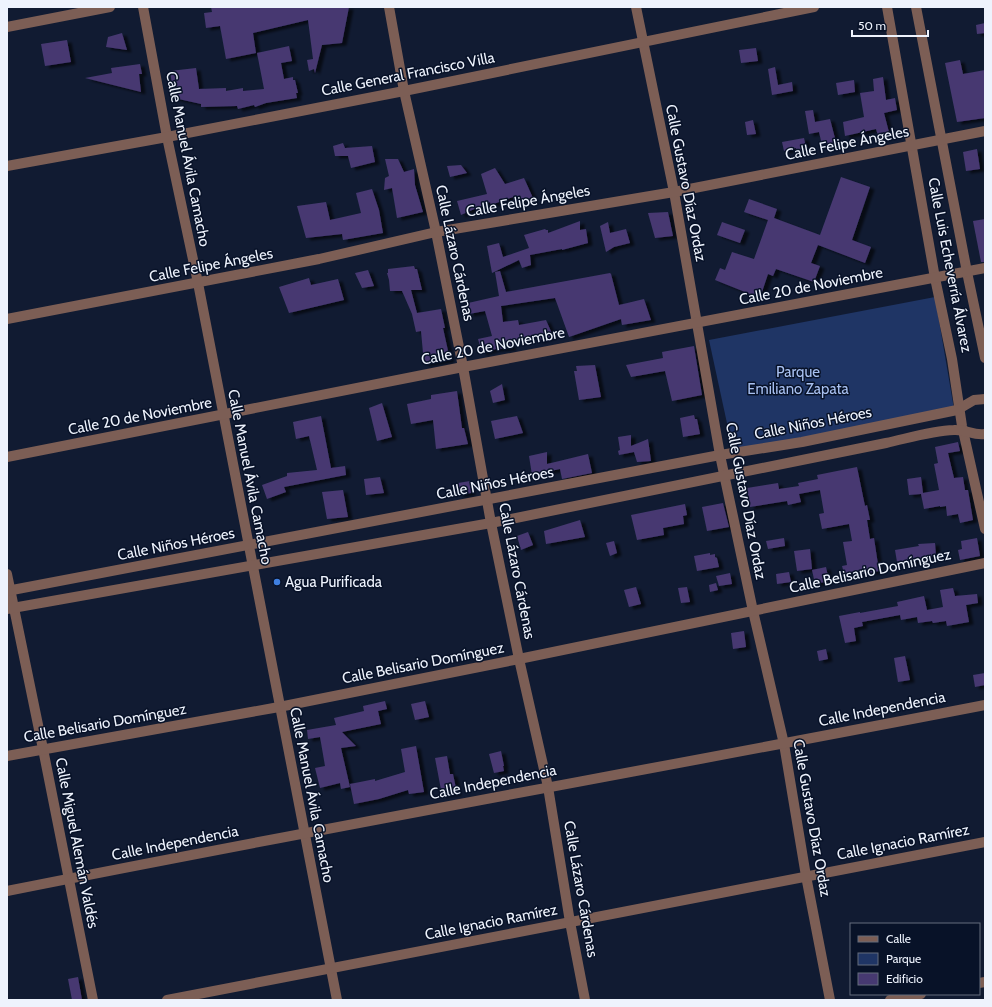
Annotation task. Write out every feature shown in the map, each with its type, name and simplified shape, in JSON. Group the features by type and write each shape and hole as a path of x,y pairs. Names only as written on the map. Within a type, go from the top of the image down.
{"street":[{"path":"7,27 110,7"},
{"name":"Calle Manuel Ávila Camacho","path":"143,7 167,138 198,283 337,1000"},
{"name":"Calle Lázaro Cárdenas","path":"389,7 404,91 436,232 463,367 491,523 519,660 548,787 570,922 585,1000"},
{"name":"Calle Gustavo Díaz Ordaz","path":"636,7 674,192 724,475 784,744 806,876 830,1000"},
{"name":"Calle General Francisco Villa","path":"7,166 167,138 814,7"},
{"name":"Calle Luis Echeverría Álvarez","path":"887,7 935,278 952,359 959,409 985,529"},
{"name":"Calle Luis Echeverría Álvarez","path":"916,7 985,358"},
{"name":"Calle Felipe Ángeles","path":"7,319 319,260 436,232 674,192 985,131"},
{"name":"Calle 20 de Noviembre","path":"7,457 463,367 985,268"},
{"name":"Calle Niños Héroes","path":"9,591 720,455 802,442 959,409 974,400 985,399"},
{"path":"10,609 491,523 724,475 886,444 930,433 963,430 978,435 985,434"},
{"name":"Calle Belisario Domínguez","path":"7,756 279,707 519,660 753,610 985,563"},
{"name":"Calle Miguel Alemán Valdés","path":"7,574 10,609 43,749 92,1000"},
{"name":"Calle Independencia","path":"7,891 985,705"},
{"name":"Calle Ignacio Ramírez","path":"167,1000 985,842"},
{"path":"890,1000 916,995"}],"green space":[{"name":"Parque Emiliano Zapata","path":"935,297 954,409 733,451 709,340"}],"building":[{"path":"211,7 349,7 342,43 322,45 315,73 314,69 309,71 307,60 313,59 308,20 253,33 256,53 226,59 220,26 206,28 204,13 212,12"},
{"path":"985,23 985,33 977,34 976,25"},
{"path":"122,33 127,50 106,47 108,37"},
{"path":"67,40 71,62 45,66 41,44"},
{"path":"289,46 292,61 281,63 284,79 293,77 293,80 295,80 298,93 296,93 297,98 238,109 237,106 201,107 201,104 174,98 170,71 196,68 199,89 226,88 226,91 243,88 243,91 264,89 257,53"},
{"path":"756,48 758,61 741,63 739,50"},
{"path":"960,60 963,74 985,70 985,118 957,122 945,63"},
{"path":"140,64 142,74 139,74 141,92 85,78 112,73 111,68"},
{"path":"775,67 778,85 792,82 793,91 772,95 768,69"},
{"path":"883,77 886,100 895,98 897,110 884,113 890,136 879,139 876,129 845,136 843,122 864,117 860,93 874,91 873,79"},
{"path":"854,80 855,92 838,95 836,83"},
{"path":"813,110 815,122 830,119 836,142 822,145 819,132 809,134 805,111"},
{"path":"753,120 756,134 747,135 745,122"},
{"path":"804,138 807,151 797,153 796,148 784,151 782,142"},
{"path":"343,143 345,148 372,146 375,162 351,168 348,156 335,156 333,146"},
{"path":"977,149 980,169 966,171 963,152"},
{"path":"385,159 398,159 404,172 414,169 415,185 423,212 397,218 392,188 384,190 385,178 389,176"},
{"path":"461,165 467,173 450,177 447,166"},
{"path":"495,168 505,184 524,178 533,198 514,201 513,197 491,205 490,202 461,215 457,201 487,194 481,174"},
{"path":"841,177 870,187 852,240 871,247 865,263 818,245 811,263 820,266 814,282 776,269 773,276 768,274 760,298 715,280 720,268 725,270 732,252 754,259 768,220 744,212 749,199 777,209 774,218 820,235"},
{"path":"372,189 379,210 383,233 343,240 342,234 306,238 297,206 326,202 330,220 361,213 356,193"},
{"path":"668,212 673,236 655,238 648,213"},
{"path":"985,219 985,262 981,262 973,221"},
{"path":"580,221 580,230 586,229 588,243 562,250 530,255 531,265 522,268 519,260 492,273 487,246 499,243 503,257 529,248 524,235 545,229 548,230 548,233"},
{"path":"608,222 610,233 626,229 630,243 614,247 606,252 600,226"},
{"path":"722,222 745,230 740,243 717,235"},
{"path":"414,266 415,269 417,269 422,290 411,290 417,313 441,309 445,328 443,328 450,360 424,364 421,331 416,332 412,314 402,291 390,291 387,273 388,269"},
{"path":"368,270 374,286 362,288 355,273"},
{"path":"500,271 506,292 610,273 619,305 644,299 651,320 622,325 621,319 569,337 555,298 501,306 503,322 518,320 519,325 546,320 553,336 538,341 536,335 509,341 512,348 496,349 482,353 478,339 492,336 485,311 469,314 468,303 499,296 495,272"},
{"path":"309,278 311,285 338,279 344,300 289,313 279,287"},
{"path":"694,346 702,395 672,401 665,371 631,377 626,365 663,358 662,352"},
{"path":"595,365 601,397 579,400 574,371 577,371 576,366"},
{"path":"502,384 505,400 493,403 490,391"},
{"path":"457,391 462,428 464,428 468,444 436,449 433,420 411,424 407,404 431,399 431,395"},
{"path":"382,403 392,437 377,441 369,408"},
{"path":"694,415 695,419 697,419 700,434 683,437 680,418"},
{"path":"321,416 331,468 345,466 346,475 284,487 286,492 267,499 262,485 287,476 287,473 317,470 309,436 296,439 293,422"},
{"path":"517,416 523,433 495,439 491,421"},
{"path":"631,435 631,446 648,439 651,461 637,462 634,452 619,455 618,451 620,450 618,437"},
{"path":"958,442 960,451 948,453 954,478 963,477 965,490 968,490 973,520 960,523 958,514 947,516 946,506 924,509 921,494 909,495 907,479 921,477 923,493 939,490 934,464 938,463 935,447"},
{"path":"547,452 547,464 588,454 592,473 562,479 560,469 532,475 529,456"},
{"path":"857,467 865,506 867,505 870,520 867,520 870,539 874,538 879,571 845,577 842,566 847,565 843,542 852,541 849,524 822,529 819,514 824,513 820,490 799,494 801,502 788,505 787,501 750,507 747,488 778,483 779,489 799,486 798,483 818,479 817,475"},
{"path":"380,477 384,493 366,495 364,479"},
{"path":"470,481 471,493 459,495 458,483"},
{"path":"343,490 348,517 327,519 322,492"},
{"path":"723,503 729,527 707,531 702,507"},
{"path":"685,504 687,515 683,516 684,524 663,528 664,535 637,540 631,515"},
{"path":"580,520 585,537 546,544 544,531"},
{"path":"528,532 533,545 521,550 517,536"},
{"path":"784,538 785,546 768,549 766,541"},
{"path":"977,538 980,556 960,560 958,550 962,549 961,541"},
{"path":"614,541 617,553 610,556 606,543"},
{"path":"935,543 936,556 931,556 932,558 916,559 916,561 905,563 905,561 897,562 895,550 919,546 918,544"},
{"path":"810,549 812,569 797,571 794,551"},
{"path":"710,553 710,555 715,554 719,567 697,571 694,556"},
{"path":"826,567 829,581 815,584 812,570"},
{"path":"789,572 791,582 777,584 776,574"},
{"path":"730,573 732,584 719,586 716,576"},
{"path":"716,583 718,590 710,592 709,585"},
{"path":"636,587 641,604 629,607 624,590"},
{"path":"687,587 690,602 681,603 678,588"},
{"path":"953,588 955,596 977,594 978,603 966,605 969,622 947,626 946,621 918,623 917,617 901,620 900,615 862,622 863,626 854,628 856,641 845,643 839,616 898,606 897,602 924,596 927,610 943,607 940,590"},
{"path":"744,631 746,647 733,649 731,633"},
{"path":"826,649 828,659 819,661 817,651"},
{"path":"905,656 910,680 898,682 894,658"},
{"path":"985,673 985,685 975,687 973,675"},
{"path":"385,701 387,709 378,711 381,724 342,732 356,746 341,748 350,787 341,789 340,783 320,788 315,768 325,766 320,737 308,739 307,730 336,725 334,718 364,711 363,706"},
{"path":"425,701 429,717 415,720 411,704"},
{"path":"416,746 424,792 409,794 408,790 379,799 354,804 350,784 375,779 375,781 405,772 401,749"},
{"path":"501,751 504,771 494,773 489,754"},
{"path":"447,756 450,774 453,774 457,793 442,795 435,758"},
{"path":"78,977 82,1000 72,1000 68,979"}],"place":[{"name":"Agua Purificada","path":"277,582"}]}
